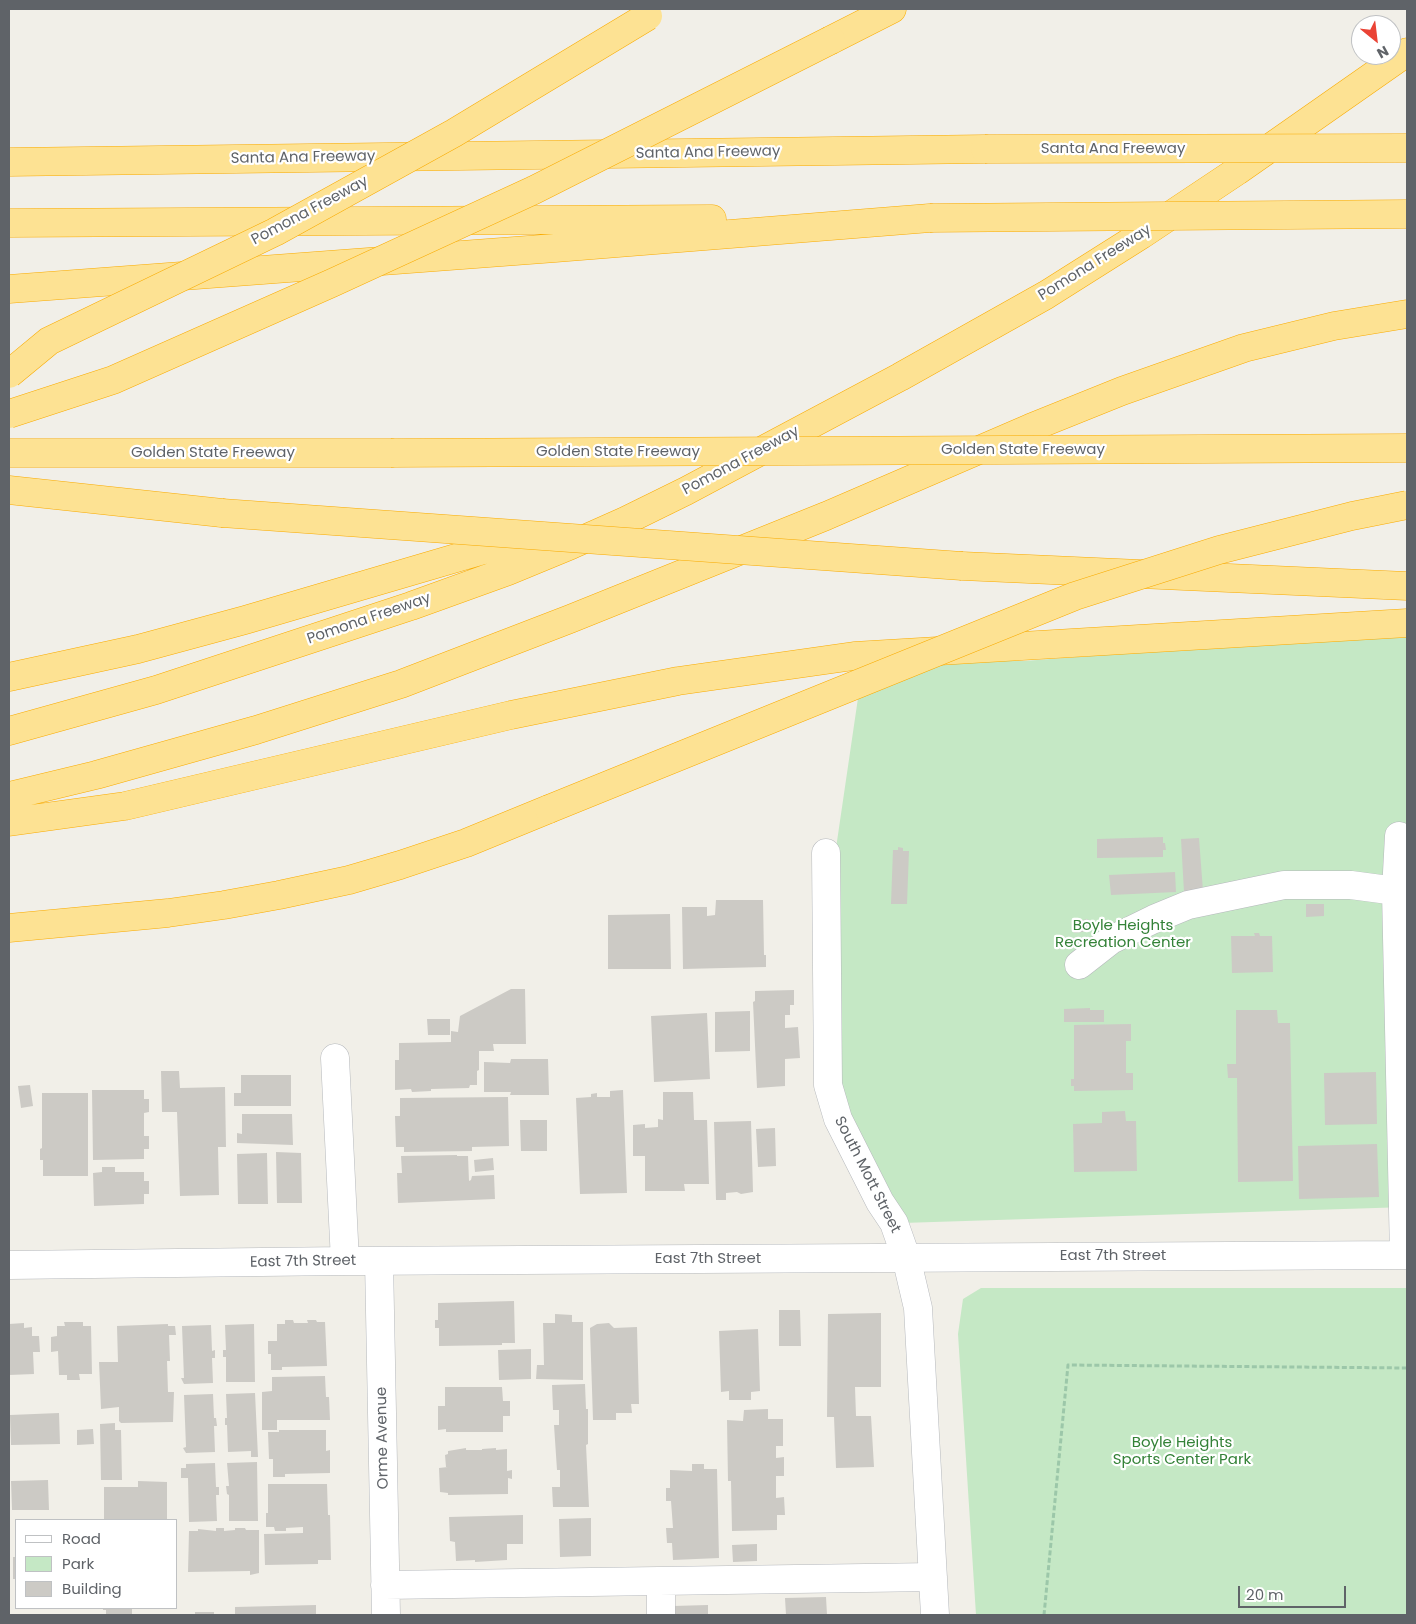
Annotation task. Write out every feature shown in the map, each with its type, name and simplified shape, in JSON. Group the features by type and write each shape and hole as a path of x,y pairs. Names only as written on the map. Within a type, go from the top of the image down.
{"highway":[{"path":"9,414 113,380 332,283 534,190 851,26 892,9"},
{"name":"Pomona Freeway","path":"9,374 50,341 275,232 454,133 653,12"},
{"name":"Pomona Freeway","path":"9,730 156,690 411,606 571,546 686,491 1046,295 1141,235 1407,52"},
{"name":"Santa Ana Freeway","path":"9,162 984,149 1407,148"},
{"path":"9,224 1407,214"},
{"path":"9,289 930,218"},
{"path":"9,796 96,775 256,730 401,684 570,619 816,520 1030,428 1122,391 1244,348 1334,326 1407,314"},
{"name":"Golden State Freeway","path":"9,453 1407,448"},
{"path":"9,490 222,513 962,566 1407,586"},
{"path":"9,677 138,649 245,620 686,491"},
{"path":"9,928 84,922 215,906 340,882 400,865 466,843 1075,596 1220,550 1352,516 1407,506"},
{"path":"9,822 125,806 511,715 678,681 854,656 1407,623"}],"street":[{"path":"1399,836 1396,891 1406,1255"},
{"name":"South Mott Street","path":"826,853 828,1085 838,1119 880,1202 894,1223 906,1257 918,1308 936,1615"},
{"path":"1079,965 1111,940 1188,905 1284,885 1350,885 1396,891"},
{"path":"335,1058 345,1261"},
{"name":"East 7th Street","path":"9,1265 345,1261 1406,1255"},
{"name":"Orme Avenue","path":"379,1261 386,1615"},
{"path":"385,1585 933,1577"},
{"path":"661,1581 661,1615"}],"path":[{"path":"1044,1615 1068,1365 1407,1368"}],"green space":[{"name":"Boyle Heights Recreation Center","path":"1407,632 1407,1207 902,1223 870,1168 835,1078 835,855 858,698 952,659 1024,661"},
{"name":"Boyle Heights Sports Center Park","path":"981,1288 1407,1288 1407,1615 976,1615 958,1334 963,1299"}],"building":[{"path":"1163,837 1166,850 1163,850 1163,857 1097,858 1097,839"},
{"path":"1199,838 1203,891 1184,892 1181,839"},
{"path":"898,847 903,848 903,851 909,851 907,904 891,904 893,850 898,850"},
{"path":"1175,872 1176,892 1111,895 1109,875"},
{"path":"716,900 763,900 766,967 683,969 682,907 707,907 707,916 715,915"},
{"path":"1306,904 1324,904 1324,916 1306,917"},
{"path":"670,914 671,969 608,969 608,915"},
{"path":"1088,919 1090,931 1074,933 1072,922"},
{"path":"1254,933 1259,933 1260,936 1272,936 1273,972 1232,973 1231,936 1255,936"},
{"path":"511,989 525,989 526,1044 493,1044 494,1051 479,1051 477,1085 470,1085 469,1088 431,1089 431,1091 412,1092 411,1089 395,1090 395,1060 399,1060 399,1043 451,1042 451,1031 458,1032 460,1016"},
{"path":"794,990 794,1005 790,1005 790,1015 785,1015 785,1028 798,1027 800,1058 785,1059 785,1086 757,1088 753,1002 755,1001 755,991"},
{"path":"1090,1008 1090,1010 1104,1010 1104,1022 1064,1022 1064,1009"},
{"path":"1236,1010 1277,1010 1278,1023 1290,1023 1293,1181 1238,1182 1237,1078 1228,1078 1227,1064 1236,1064"},
{"path":"750,1011 750,1051 715,1052 715,1012"},
{"path":"707,1013 710,1079 654,1082 651,1016"},
{"path":"427,1019 450,1019 450,1035 428,1035"},
{"path":"1131,1024 1131,1041 1126,1041 1126,1073 1133,1073 1133,1090 1074,1091 1074,1086 1071,1086 1071,1079 1074,1079 1074,1025"},
{"path":"511,1059 548,1059 549,1095 510,1095 511,1092 484,1092 484,1062 510,1063"},
{"path":"161,1071 179,1071 180,1088 225,1087 226,1147 218,1147 219,1195 180,1196 177,1112 162,1112"},
{"path":"1376,1072 1377,1124 1325,1125 1324,1073"},
{"path":"241,1075 291,1075 291,1106 234,1106 234,1093 241,1093"},
{"path":"30,1085 33,1106 21,1108 18,1086"},
{"path":"92,1090 144,1090 144,1099 149,1099 149,1112 144,1113 144,1136 149,1136 149,1149 144,1149 144,1159 93,1160"},
{"path":"623,1090 627,1193 580,1194 576,1098 591,1097 591,1094 597,1093 597,1097 610,1097 610,1091"},
{"path":"663,1092 693,1092 694,1120 707,1120 709,1184 684,1184 685,1191 645,1191 645,1156 633,1156 633,1125 645,1124 645,1128 658,1127 658,1119 663,1120"},
{"path":"42,1093 88,1093 88,1176 43,1176 43,1160 40,1160 40,1149 42,1148"},
{"path":"508,1097 509,1146 472,1147 472,1151 404,1152 404,1147 396,1147 395,1116 400,1116 400,1098"},
{"path":"1125,1111 1126,1121 1136,1121 1137,1171 1074,1172 1073,1124 1102,1123 1102,1112"},
{"path":"242,1114 292,1114 293,1145 237,1143 237,1133 242,1134"},
{"path":"520,1120 547,1120 547,1151 521,1151"},
{"path":"751,1121 753,1192 741,1194 737,1192 726,1193 726,1200 716,1200 714,1122"},
{"path":"775,1128 776,1166 758,1167 756,1129"},
{"path":"1377,1144 1379,1197 1299,1199 1298,1146"},
{"path":"276,1152 301,1153 302,1203 277,1203"},
{"path":"267,1153 268,1204 238,1204 237,1154"},
{"path":"401,1156 468,1156 469,1181 472,1176 494,1175 495,1199 398,1203 397,1173 402,1173"},
{"path":"493,1158 494,1170 475,1172 474,1160"},
{"path":"102,1167 115,1167 115,1172 144,1172 144,1181 149,1181 149,1194 144,1194 144,1204 94,1206 93,1173 102,1172"},
{"path":"514,1301 515,1343 439,1346 439,1328 435,1328 435,1320 438,1320 438,1303"},
{"path":"779,1310 800,1310 801,1346 779,1346"},
{"path":"881,1313 881,1387 855,1387 856,1416 871,1416 874,1467 836,1468 834,1417 827,1417 828,1314"},
{"path":"555,1314 572,1315 572,1322 583,1322 583,1380 536,1379 537,1365 544,1365 543,1323 555,1323"},
{"path":"285,1320 293,1320 294,1323 308,1323 307,1320 325,1322 327,1366 282,1367 282,1370 271,1370 271,1354 268,1354 268,1341 277,1341 277,1324 285,1324"},
{"path":"64,1322 83,1322 83,1326 91,1326 92,1374 79,1374 80,1380 67,1380 67,1375 59,1375 58,1351 51,1352 51,1337 57,1336 57,1326 65,1326"},
{"path":"24,1323 24,1328 32,1327 32,1336 39,1336 40,1352 33,1352 34,1374 9,1375 9,1324"},
{"path":"609,1323 614,1328 637,1327 639,1404 631,1404 632,1413 616,1413 616,1420 593,1420 590,1328 597,1324"},
{"path":"168,1324 168,1326 175,1326 176,1335 169,1335 170,1361 167,1361 168,1392 174,1392 173,1422 121,1423 119,1421 119,1407 101,1409 99,1362 118,1362 117,1326"},
{"path":"254,1324 255,1382 226,1382 226,1357 223,1357 223,1350 226,1350 225,1325"},
{"path":"211,1325 212,1351 215,1350 215,1358 212,1358 213,1383 184,1384 181,1378 184,1378 182,1326"},
{"path":"758,1329 760,1391 751,1392 751,1400 729,1400 729,1391 721,1392 719,1331"},
{"path":"531,1349 531,1379 499,1380 498,1350"},
{"path":"325,1376 326,1397 329,1397 330,1420 277,1420 277,1430 262,1430 262,1392 272,1391 272,1377"},
{"path":"585,1384 586,1409 588,1409 588,1444 586,1445 589,1507 553,1507 552,1487 560,1487 560,1470 557,1470 554,1425 559,1425 559,1410 553,1410 552,1385"},
{"path":"445,1387 502,1387 503,1401 510,1401 510,1416 503,1416 503,1432 446,1432 446,1429 438,1430 438,1406 445,1406"},
{"path":"255,1393 258,1457 251,1457 251,1451 228,1452 227,1425 225,1425 225,1418 227,1418 226,1394"},
{"path":"213,1394 214,1418 216,1418 217,1426 214,1426 215,1452 186,1453 183,1448 186,1447 184,1395"},
{"path":"768,1409 768,1419 783,1419 783,1446 776,1446 776,1458 784,1457 784,1476 776,1476 776,1498 784,1497 785,1515 777,1515 777,1530 732,1531 731,1481 728,1481 727,1420 743,1421 744,1410"},
{"path":"59,1413 60,1444 11,1445 10,1415"},
{"path":"115,1423 115,1430 121,1430 122,1480 101,1480 100,1424"},
{"path":"93,1429 94,1444 77,1445 77,1430"},
{"path":"279,1430 326,1430 326,1451 330,1450 330,1473 285,1474 285,1477 273,1477 273,1459 269,1459 268,1432 279,1432"},
{"path":"466,1448 466,1450 507,1449 507,1471 512,1470 512,1479 508,1478 508,1494 448,1495 448,1493 440,1492 439,1468 448,1467 446,1467 445,1455 448,1454 448,1451"},
{"path":"257,1462 258,1521 229,1521 229,1495 227,1494 226,1486 229,1486 227,1463"},
{"path":"215,1463 216,1487 219,1487 219,1495 216,1495 217,1521 189,1522 188,1478 181,1478 181,1468 186,1468 186,1464"},
{"path":"692,1464 704,1464 704,1469 717,1469 719,1558 673,1560 672,1543 667,1543 666,1528 673,1528 671,1501 666,1501 666,1488 670,1488 670,1470 692,1471"},
{"path":"48,1480 49,1510 12,1510 11,1481"},
{"path":"138,1481 167,1482 167,1519 104,1519 104,1487 138,1487"},
{"path":"268,1484 327,1484 331,1560 318,1560 318,1564 265,1565 264,1534 303,1533 303,1527 286,1528 286,1531 275,1531 274,1527 266,1527"},
{"path":"523,1515 523,1544 507,1544 507,1560 456,1561 455,1542 450,1541 449,1517"},
{"path":"591,1518 591,1556 560,1557 559,1519"},
{"path":"216,1528 224,1528 224,1531 235,1530 235,1528 259,1530 259,1573 250,1575 250,1571 188,1572 189,1531 198,1531 198,1529 216,1531"},
{"path":"757,1544 757,1561 733,1562 732,1545"},
{"path":"13,1557 15,1557 15,1579 13,1579"},
{"path":"826,1597 827,1615 786,1615 785,1598"},
{"path":"316,1605 316,1615 235,1615 235,1607"},
{"path":"708,1605 708,1615 673,1615 673,1606"},
{"path":"132,1609 132,1615 106,1615 106,1610 103,1610"},
{"path":"195,1612 214,1612 214,1615 195,1615"}]}
